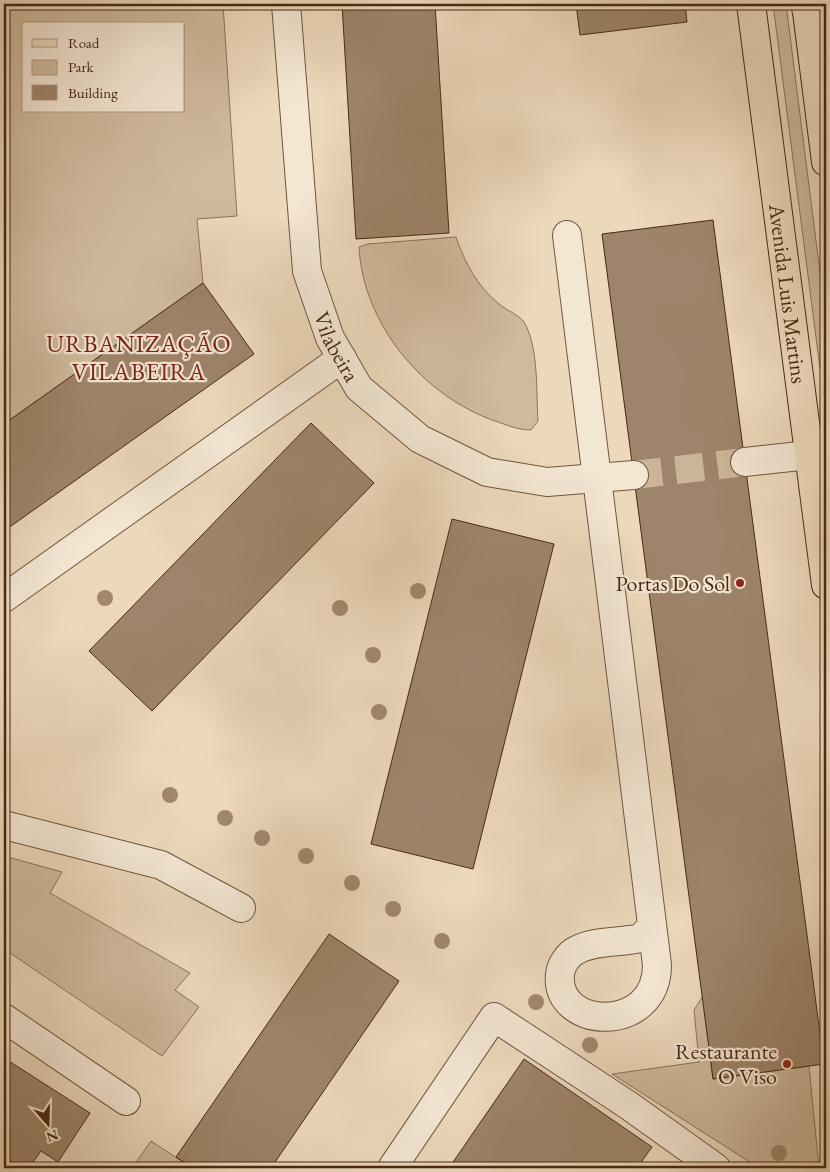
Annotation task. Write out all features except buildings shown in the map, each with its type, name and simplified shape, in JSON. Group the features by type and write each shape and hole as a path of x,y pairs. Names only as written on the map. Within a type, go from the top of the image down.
{"main road":[{"name":"Avenida Luis Martins","path":"751,4 826,585"},
{"path":"813,12 826,157"}],"street":[{"name":"Vilabeira","path":"286,4 307,271 330,338 359,388 420,439 487,472 547,482 634,475"},
{"path":"567,235 651,927"},
{"path":"4,598 342,358"},
{"path":"745,462 809,455"},
{"path":"4,826 161,866 241,908"},
{"path":"392,1168 494,1017 628,1105 716,1168"},
{"path":"4,1018 126,1101"}],"green space":[{"path":"4,4 223,4 237,216 197,219 203,283 4,424"},
{"path":"773,4 786,4 826,320 826,415"},
{"path":"456,237 463,256 484,290 499,304 522,319 529,332 536,370 538,421 531,430 495,421 469,410 444,394 421,375 401,354 385,329 372,303 363,276 359,247 368,244"},
{"path":"4,856 62,872 50,893 190,973 175,990 199,1007 162,1056 4,949"},
{"path":"703,996 713,1079 809,1066 819,1168 759,1168 612,1074 699,1062 694,1010"},
{"path":"151,1141 192,1168 132,1168"}],"tunnel":[{"path":"634,475 745,462"}],"place":[{"name":"Portas Do Sol","path":"740,583"},
{"name":"Restaurante O Viso","path":"787,1064"}],"district":[{"name":"URBANIZAÇÃO VILABEIRA","path":"139,358"}]}
